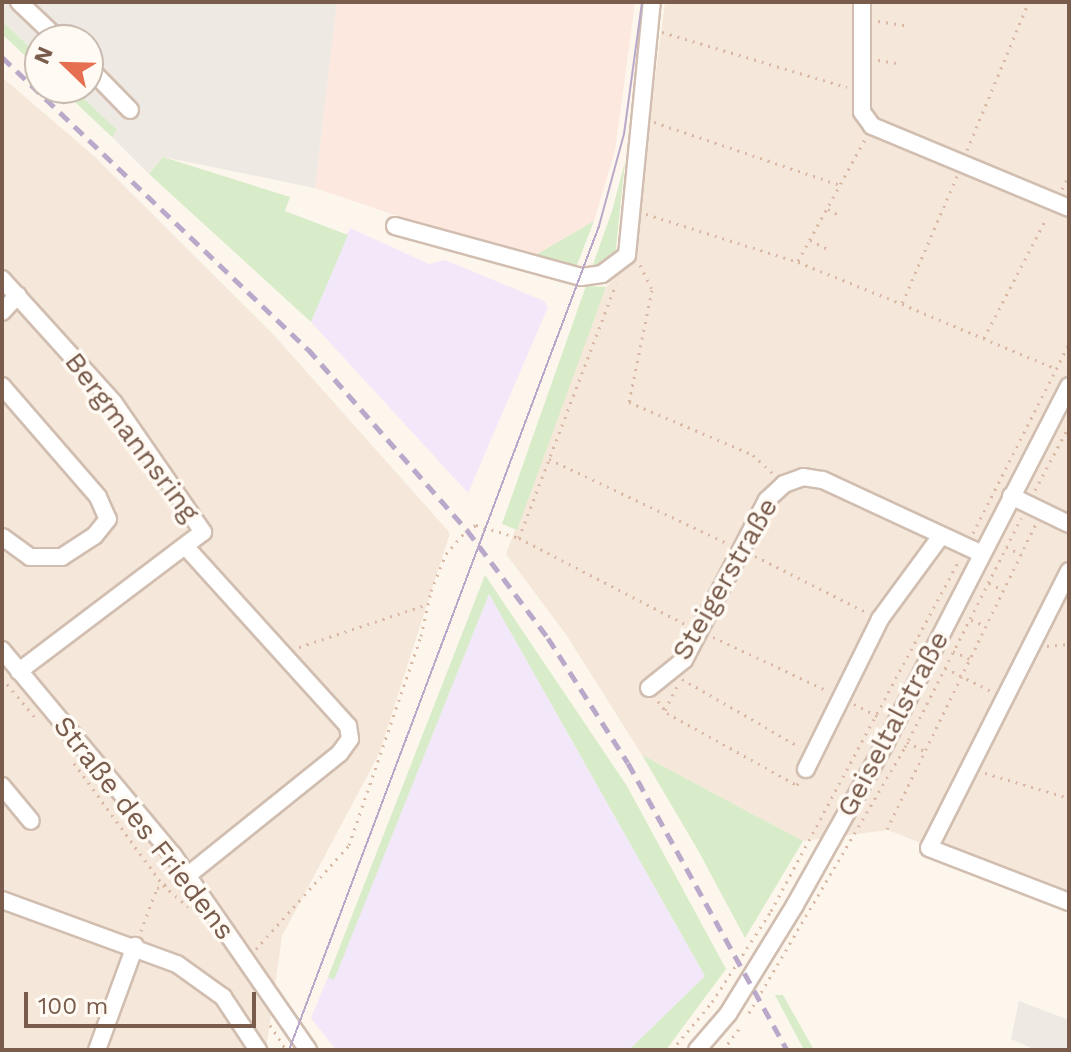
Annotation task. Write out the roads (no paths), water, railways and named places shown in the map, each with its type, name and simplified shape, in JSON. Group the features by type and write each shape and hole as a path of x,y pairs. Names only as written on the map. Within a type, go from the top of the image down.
{"street":[{"path":"19,2 42,24"},
{"path":"395,226 581,277 602,274 627,255 652,2"},
{"path":"862,10 862,112 872,126 1062,205"},
{"path":"104,83 130,110"},
{"name":"Bergmannsring","path":"2,279 114,403 203,532 19,671"},
{"path":"2,312 18,295"},
{"path":"2,386 98,497 108,519 94,536 62,557 30,557 2,537"},
{"name":"Geiseltalstraße","path":"697,1050 728,1014 795,905 886,742 973,550 1011,496 1069,386"},
{"name":"Steigerstraße","path":"649,688 684,660 767,500 784,484 803,477 823,480 973,550"},
{"path":"1011,496 1069,524"},
{"path":"810,761 880,619 941,536"},
{"path":"185,546 348,726 350,739 340,753 187,876"},
{"path":"1069,571 929,848 1069,902"},
{"name":"Straße des Friedens","path":"2,650 187,876 308,1050"},
{"path":"2,786 31,821"},
{"path":"2,900 135,946 177,964 223,997 258,1050"},
{"path":"97,1050 135,946"}],"tram line":[{"path":"289,1050 599,226 624,134 642,2"}],"railway":[{"path":"2,57 308,349 467,530 548,638 628,763 787,1050"}]}
